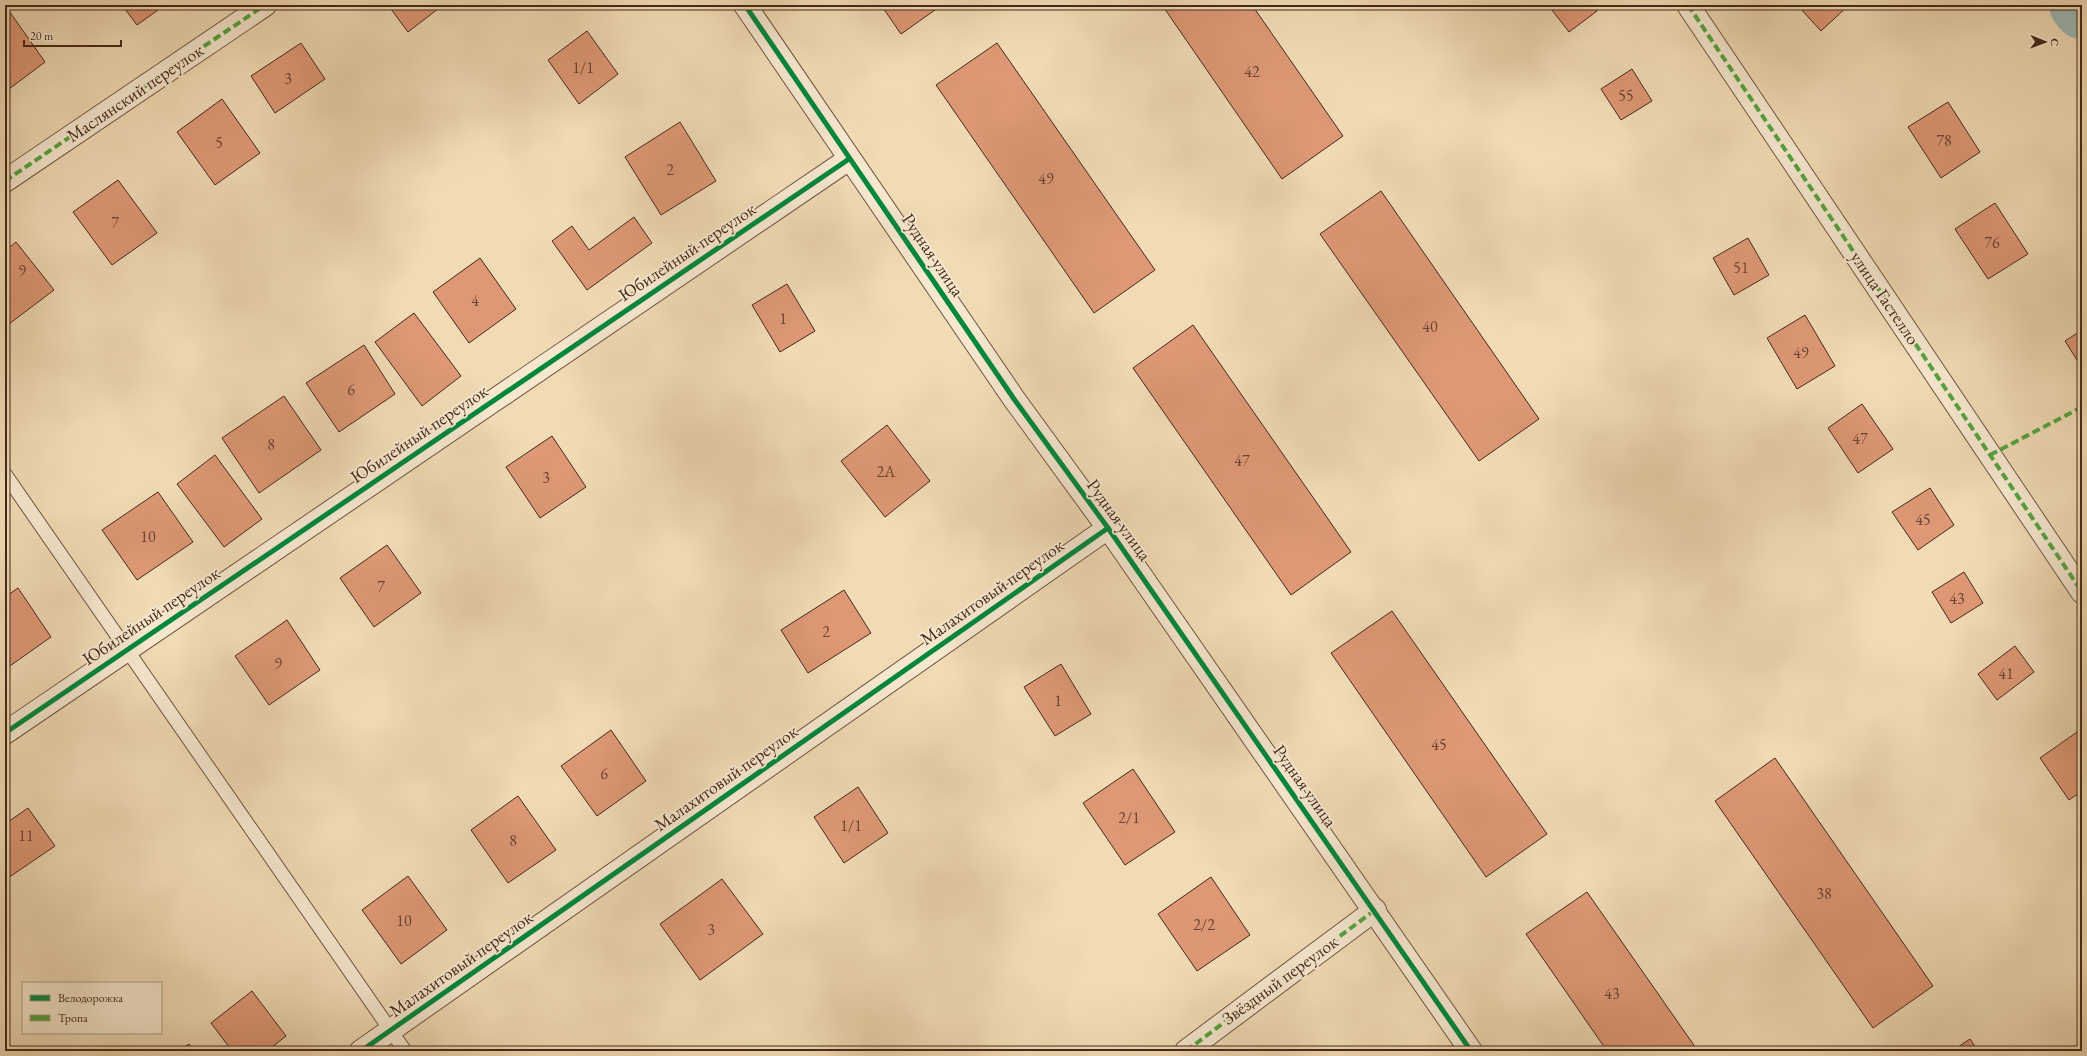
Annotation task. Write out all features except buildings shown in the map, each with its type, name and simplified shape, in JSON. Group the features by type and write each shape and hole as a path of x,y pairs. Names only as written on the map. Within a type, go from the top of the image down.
{"street":[{"name":"Маслянский переулок","path":"5,181 265,5"},
{"name":"Рудная улица","path":"745,5 1014,399 1108,528 1375,910 1471,1051"},
{"name":"улица Гастелло","path":"1688,5 2082,592"},
{"name":"Юбилейный переулок","path":"5,733 849,159"},
{"name":"Малахитовый переулок","path":"361,1051 1108,528"},
{"name":"Звёздный переулок","path":"1186,1051 1375,910"}],"lane":[{"path":"5,474 405,1051"}],"waterway":[{"path":"2078,5 2082,10"}],"marked path":[{"path":"5,181 265,5"},
{"path":"1688,5 2082,592"},
{"path":"1990,455 2082,407"},
{"path":"1186,1051 1375,910"}],"cycle path":[{"path":"745,5 1014,399 1108,528 1471,1051"},
{"path":"5,733 849,159"},
{"path":"361,1051 1108,528"}]}
